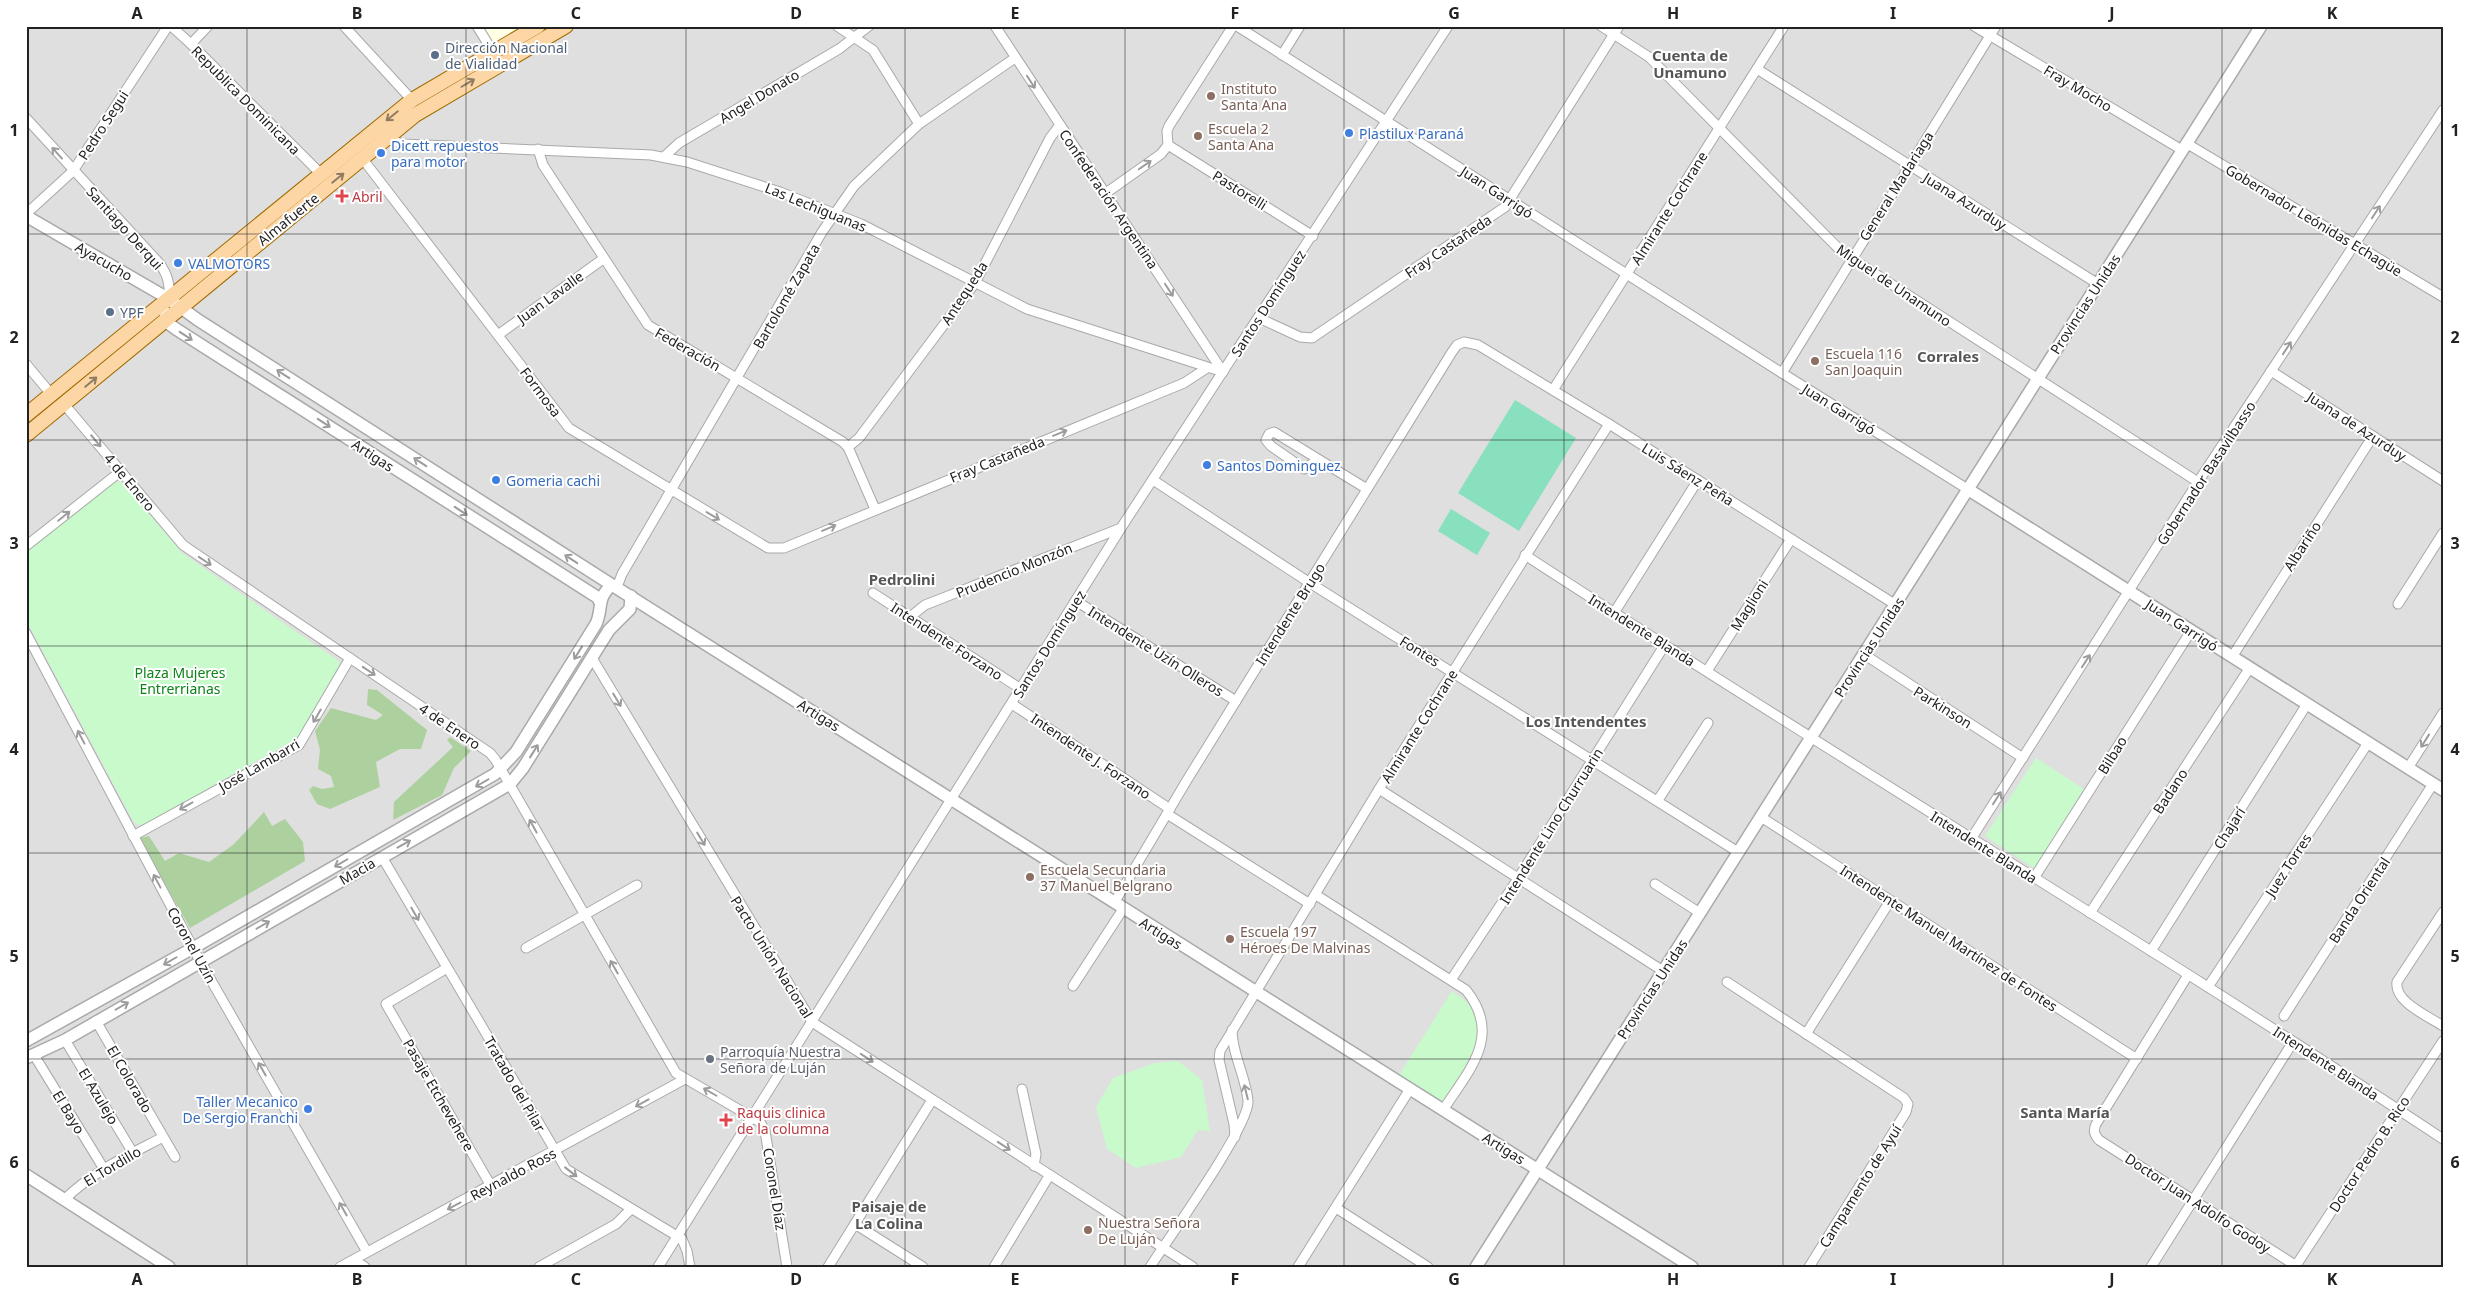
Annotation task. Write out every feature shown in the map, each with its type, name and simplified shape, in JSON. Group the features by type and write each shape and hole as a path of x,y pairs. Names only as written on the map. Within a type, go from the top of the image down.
{"main road":[{"name":"Almafuerte","path":"26,415 412,100 538,26"},
{"name":"Almafuerte","path":"26,435 430,104 566,26"}],"street":[{"name":"Republica Dominicana","path":"169,26 191,44 321,174"},
{"name":"Pedro Segui","path":"26,215 73,170 169,26"},
{"path":"191,44 208,26"},
{"path":"344,26 412,100"},
{"path":"476,26 493,52"},
{"path":"837,26 873,50 919,124"},
{"name":"Angel Donato","path":"666,156 679,143 855,37 869,26"},
{"name":"Confederación Argentina","path":"995,26 1223,372"},
{"path":"1106,193 1161,154 1168,145 1166,138 1170,126 1235,26"},
{"name":"Juan Garrigó","path":"1235,26 2438,787"},
{"path":"1282,55 1300,26"},
{"name":"Santos Domínguez","path":"658,1267 1121,528 1313,236 1448,26"},
{"name":"Miguel de Unamuno","path":"1601,26 1616,30 1649,57 1837,249 2198,482"},
{"name":"Almirante Cochrane","path":"1553,390 1784,26"},
{"name":"Fray Mocho","path":"1974,26 2184,147"},
{"name":"General Madariaga","path":"1782,373 1996,26"},
{"name":"Provincias Unidas","path":"1476,1267 1738,852 1865,655 2037,378 2262,26"},
{"name":"Fray Castañeda","path":"1259,318 1300,337 1312,338 1499,211 1510,200 1616,30"},
{"name":"Bartolomé Zapata","path":"615,586 739,378 834,212 854,186 919,124 1015,58"},
{"name":"Juana Azurduy","path":"1756,69 2098,284"},
{"name":"Gobernador Basavilbasso","path":"1971,839 2130,592 2198,482 2443,110"},
{"name":"Santiago Derqui","path":"26,118 160,264 170,284 169,299"},
{"name":"Antequeda","path":"848,448 858,438 975,283 1050,138 1060,125"},
{"name":"Las Lechiguanas","path":"385,139 404,144 666,156 780,192 834,212 1027,309 1223,372"},
{"name":"Pastorelli","path":"1168,145 1313,236"},
{"name":"Gobernador Leónidas Echagüe","path":"2184,147 2443,297"},
{"name":"Federación","path":"538,149 543,166 602,259 648,325 836,436 848,448 874,509"},
{"name":"Formosa","path":"362,158 569,428 760,544 778,549 784,548"},
{"name":"Ayacucho","path":"26,215 182,307"},
{"name":"Juan Lavalle","path":"498,336 602,259"},
{"path":"165,321 169,299"},
{"name":"Artigas","path":"182,307 206,325 615,586"},
{"name":"Artigas","path":"165,321 596,597 599,606"},
{"name":"Intendente Brugo","path":"1073,986 1168,811 1457,345 1471,342 1478,345"},
{"name":"Luis Sáenz Peña","path":"1478,345 1609,424 1896,605"},
{"path":"26,364 51,394"},
{"name":"Fray Castañeda","path":"784,548 874,509 1184,383 1207,368"},
{"name":"Juana de Azurduy","path":"2271,371 2443,481"},
{"name":"4 de Enero","path":"64,404 183,545 490,753 501,768 670,1065 676,1073 685,1079 752,1117"},
{"name":"Almirante Cochrane","path":"1235,1137 1234,1124 1219,1055 1232,1030 1379,789 1609,424"},
{"path":"1318,460 1304,468 1271,446 1266,440 1268,434 1274,432 1367,489"},
{"name":"Albariño","path":"2232,657 2373,436"},
{"path":"26,546 121,471"},
{"name":"Fontes","path":"1153,480 1310,583 1453,671 1738,852"},
{"path":"1614,613 1698,480"},
{"name":"Prudencio Monzón","path":"910,617 925,605 1121,528"},
{"path":"2398,604 2443,533"},
{"name":"Maglioni","path":"1707,671 1791,538"},
{"name":"Intendente Blanda","path":"1525,556 1664,646 1707,671 2188,974 2443,1140"},
{"path":"615,586 632,596 630,609 619,622 610,619 599,606 606,590 615,586"},
{"name":"Intendente Forzano","path":"873,593 1021,689"},
{"name":"Artigas","path":"632,596 1118,906 1692,1267"},
{"name":"Intendente Uzín Olleros","path":"1076,601 1236,701"},
{"name":"Macia","path":"26,1041 488,779 516,752 596,624 599,606"},
{"name":"Macia","path":"30,1057 65,1040 510,784 523,768 609,630 619,622"},
{"name":"Bilbao","path":"2034,878 2191,631"},
{"name":"Coronel Uzín","path":"26,633 200,961 367,1252"},
{"name":"Intendente Lino Churruarin","path":"1451,980 1519,877 1664,646"},
{"name":"Parkinson","path":"1865,655 2023,758"},
{"name":"José Lambarri","path":"132,836 299,745 350,658"},
{"name":"Pacto Unión Nacional","path":"592,658 812,1022 1193,1267"},
{"name":"Badano","path":"2090,913 2249,669"},
{"name":"Intendente J. Forzano","path":"1012,704 1168,811 1310,904"},
{"name":"Chajarí","path":"2151,952 2307,704"},
{"path":"2408,768 2443,713"},
{"path":"1658,800 1708,723"},
{"name":"Juez Torres","path":"2208,987 2368,743"},
{"name":"Banda Oriental","path":"2284,1016 2438,787"},
{"path":"1379,789 1663,971"},
{"name":"Intendente Manuel Martínez de Fontes","path":"1761,817 2137,1059"},
{"name":"Tratado del Pilar","path":"382,857 554,1152 572,1174 677,1236"},
{"path":"1655,884 1700,913"},
{"path":"526,948 637,886"},
{"path":"1316,895 1466,990 1479,1008 1483,1023 1483,1035 1478,1056 1443,1110"},
{"path":"1727,982 1806,1034 1890,901"},
{"path":"2443,912 2397,982 2396,988 2402,998 2443,1026"},
{"name":"Pasaje Etchevehere","path":"447,968 386,1004 491,1186"},
{"path":"2137,1059 2188,974"},
{"name":"El Colorado","path":"96,1021 175,1157"},
{"path":"1150,1267 1235,1137 1245,1118 1248,1101 1232,1030"},
{"name":"Campamento de Ayuí","path":"1806,1034 1904,1098 1908,1104 1906,1112 1809,1267"},
{"name":"El Azulejo","path":"65,1040 133,1153"},
{"name":"Doctor Pedro B. Rico","path":"2296,1266 2443,1041"},
{"path":"2151,1267 2293,1042"},
{"name":"El Bayo","path":"30,1057 104,1170"},
{"name":"Doctor Juan Adolfo Godoy","path":"2137,1059 2096,1124 2094,1130 2099,1140 2296,1266"},
{"name":"Reynaldo Ross","path":"340,1267 685,1079"},
{"path":"1022,1089 1036,1154 1034,1166"},
{"path":"1298,1267 1410,1090"},
{"path":"828,1267 932,1100"},
{"name":"Coronel Díaz","path":"752,1117 760,1122 765,1131 787,1267"},
{"name":"El Tordillo","path":"65,1199 76,1188 104,1170 163,1137"},
{"path":"26,1175 169,1267"},
{"path":"994,1267 1049,1176"},
{"path":"1336,1208 1428,1267"},
{"path":"540,1267 616,1224 631,1209"},
{"path":"855,1224 923,1267"},
{"path":"677,1236 685,1245 690,1267"},
{"path":"354,1260 365,1267"}],"shaded area":[{"path":"26,26 2443,26 2443,1267 26,1267"},
{"path":"477,26 538,26 493,52"}],"green space":[{"path":"1515,400 1576,438 1519,531 1458,493"},
{"name":"Plaza Mujeres Entrerrianas","path":"112,482 123,483 182,553 340,662 338,670 299,737 145,824 138,825 133,821 26,620 26,552"},
{"path":"1451,509 1490,533 1477,555 1438,531"},
{"path":"368,689 377,690 427,730 421,749 400,749 376,762 380,787 330,809 317,804 309,790 313,786 322,789 334,787 331,776 318,769 320,750 315,731 331,708 376,720 383,715 367,705"},
{"path":"450,737 471,751 454,768 442,795 393,820 394,802 453,747 447,740"},
{"path":"2036,758 2084,789 2034,868 1985,836"},
{"path":"264,812 272,826 285,819 303,842 305,861 190,928 139,838 149,836 165,861 179,853 209,862 234,844"},
{"path":"1452,991 1471,1006 1477,1017 1478,1029 1471,1056 1442,1102 1399,1075"},
{"path":"1178,1061 1202,1080 1210,1131 1198,1130 1181,1157 1136,1168 1107,1149 1096,1107 1113,1078 1155,1063"}],"place":[{"name":"Dirección Nacional de Vialidad","path":"435,55"},
{"name":"Instituto Santa Ana","path":"1211,96"},
{"name":"Plastilux Paraná","path":"1349,133"},
{"name":"Escuela 2 Santa Ana","path":"1198,136"},
{"name":"Dicett repuestos para motor","path":"381,153"},
{"name":"Abril","path":"342,196"},
{"name":"VALMOTORS","path":"178,263"},
{"name":"YPF","path":"110,312"},
{"name":"Escuela 116 San Joaquin","path":"1815,361"},
{"name":"Santos Dominguez","path":"1207,465"},
{"name":"Gomeria cachi","path":"496,480"},
{"name":"Escuela Secundaria 37 Manuel Belgrano","path":"1030,877"},
{"name":"Escuela 197 Héroes De Malvinas","path":"1230,939"},
{"name":"Parroquía Nuestra Señora de Luján","path":"710,1059"},
{"name":"Taller Mecanico De Sergio Franchi","path":"308,1109"},
{"name":"Raquis clinica de la columna","path":"726,1120"},
{"name":"Nuestra Señora De Luján","path":"1088,1230"}],"district":[{"name":"Cuenta de Unamuno","path":"1690,64"},
{"name":"Corrales","path":"1948,356"},
{"name":"Pedrolini","path":"902,579"},
{"name":"Los Intendentes","path":"1586,721"},
{"name":"Santa María","path":"2065,1112"},
{"name":"Paisaje de La Colina","path":"889,1214"}]}
